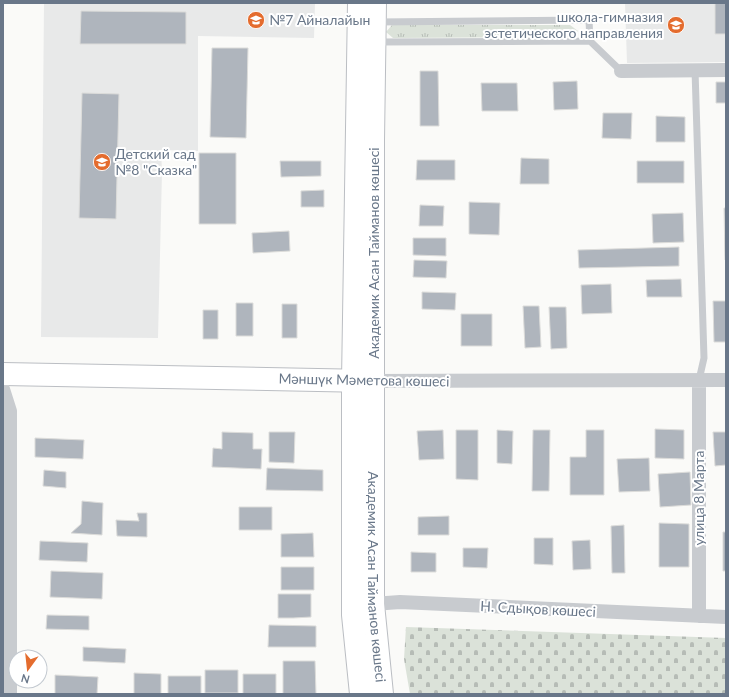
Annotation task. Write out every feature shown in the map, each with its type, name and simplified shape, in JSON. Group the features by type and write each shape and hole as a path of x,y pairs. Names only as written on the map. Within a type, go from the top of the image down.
{"main road":[{"name":"Академик Асан Тайманов көшесі","path":"359,3 364,381 373,604 382,694"},
{"name":"Академик Асан Тайманов көшесі","path":"362,694 353,616 373,140 375,22"},
{"name":"Мәншүк Мәметова көшесі","path":"3,374 364,381"}],"street":[{"path":"621,71 726,70"},
{"name":"улица 8 Марта","path":"699,380 699,616"},
{"name":"Мәншүк Мәметова көшесі","path":"364,381 726,380"},
{"path":"3,389 10,411 10,694"},
{"name":"Н. Сдықов көшесі","path":"353,616 373,604 407,602 726,617"}],"lane":[{"path":"375,22 589,20 590,41"},
{"path":"375,22 590,41 621,71"},
{"path":"695,70 704,358 699,380"}],"shaded area":[{"name":"Детский сад №8 \"Сказка\"","path":"44,3 315,3 314,38 198,36 198,151 161,150 162,172 158,338 41,337"},
{"name":"школа-гимназия эстетического направления","path":"625,3 726,3 726,62 627,63"}],"green space":[{"path":"392,25 570,25 578,31 570,37 393,38 386,32"},
{"path":"406,627 726,638 726,694 410,694 404,659"}],"building":[{"path":"715,3 726,3 726,34 715,34"},
{"path":"81,11 186,12 186,44 80,44"},
{"path":"212,48 248,48 246,138 210,137"},
{"path":"420,71 438,71 439,126 420,126"},
{"path":"577,81 578,109 554,110 553,82"},
{"path":"716,82 726,82 726,103 716,103"},
{"path":"481,83 517,83 518,111 482,111"},
{"path":"82,93 119,94 116,219 79,218"},
{"path":"603,113 632,113 631,139 602,138"},
{"path":"656,116 685,117 685,142 656,142"},
{"path":"199,153 236,153 236,224 199,224"},
{"path":"521,158 549,159 549,184 520,184"},
{"path":"417,160 455,160 455,180 416,180"},
{"path":"280,161 321,161 321,176 281,177"},
{"path":"637,161 684,161 684,183 637,183"},
{"path":"324,190 324,207 301,207 301,191"},
{"path":"469,202 500,203 499,235 469,234"},
{"path":"420,205 444,206 443,226 419,226"},
{"path":"724,208 726,208 726,260 725,260"},
{"path":"683,213 684,242 653,243 652,214"},
{"path":"289,231 290,251 253,253 252,233"},
{"path":"413,238 446,238 446,256 413,255"},
{"path":"679,247 679,266 579,268 578,250"},
{"path":"414,260 447,261 446,278 413,277"},
{"path":"681,279 682,297 647,297 646,280"},
{"path":"611,284 612,313 582,314 581,285"},
{"path":"422,292 456,293 455,310 422,309"},
{"path":"713,301 726,301 726,342 714,342"},
{"path":"236,303 253,303 253,336 236,336"},
{"path":"282,304 297,304 297,338 282,338"},
{"path":"523,306 539,306 541,347 525,348"},
{"path":"549,307 566,307 567,348 551,349"},
{"path":"203,310 218,310 218,339 203,339"},
{"path":"461,314 492,314 492,346 461,346"},
{"path":"655,429 684,430 684,459 655,458"},
{"path":"443,430 444,459 419,460 417,431"},
{"path":"456,430 478,430 478,480 456,479"},
{"path":"497,430 513,431 512,464 497,463"},
{"path":"533,430 550,430 549,491 532,491"},
{"path":"586,430 604,430 604,495 570,495 570,457 586,457"},
{"path":"222,432 253,433 253,449 262,449 261,469 212,467 213,448 222,449"},
{"path":"269,432 295,432 294,463 269,462"},
{"path":"713,432 726,432 726,465 715,466"},
{"path":"35,438 84,440 83,459 35,457"},
{"path":"649,458 650,491 619,492 617,459"},
{"path":"267,468 323,470 323,491 266,490"},
{"path":"44,470 66,472 66,488 43,486"},
{"path":"690,472 691,505 660,507 658,474"},
{"path":"82,501 103,503 102,535 71,533 81,524"},
{"path":"239,507 272,507 272,530 239,530"},
{"path":"137,513 147,513 147,537 117,536 116,520 139,521"},
{"path":"449,516 449,535 418,535 418,517"},
{"path":"659,523 689,524 689,567 659,567"},
{"path":"624,525 625,573 612,573 611,526"},
{"path":"723,532 726,532 726,571 723,571"},
{"path":"313,533 314,557 281,557 281,534"},
{"path":"534,538 553,538 553,565 534,564"},
{"path":"590,540 591,569 573,570 572,541"},
{"path":"40,541 88,543 87,562 39,560"},
{"path":"463,548 488,548 487,568 463,567"},
{"path":"411,552 436,553 436,572 411,572"},
{"path":"281,567 314,567 314,590 281,590"},
{"path":"51,571 103,573 102,599 50,597"},
{"path":"278,594 311,594 311,617 278,618"},
{"path":"47,615 89,616 89,630 46,629"},
{"path":"269,625 316,626 316,647 268,647"},
{"path":"83,647 126,649 125,663 83,661"},
{"path":"283,661 315,661 316,694 283,694"},
{"path":"205,670 238,670 238,693 205,693"},
{"path":"134,673 161,674 161,694 134,694"},
{"path":"243,674 276,674 276,694 243,694"},
{"path":"55,675 98,677 97,694 55,694"},
{"path":"168,676 201,676 201,694 168,694"}],"place":[{"name":"№7 Айналайын","path":"256,20"},
{"name":"школа-гимназия эстетического направления","path":"676,25"},
{"name":"Детский сад №8 \"Сказка\"","path":"102,162"}]}
